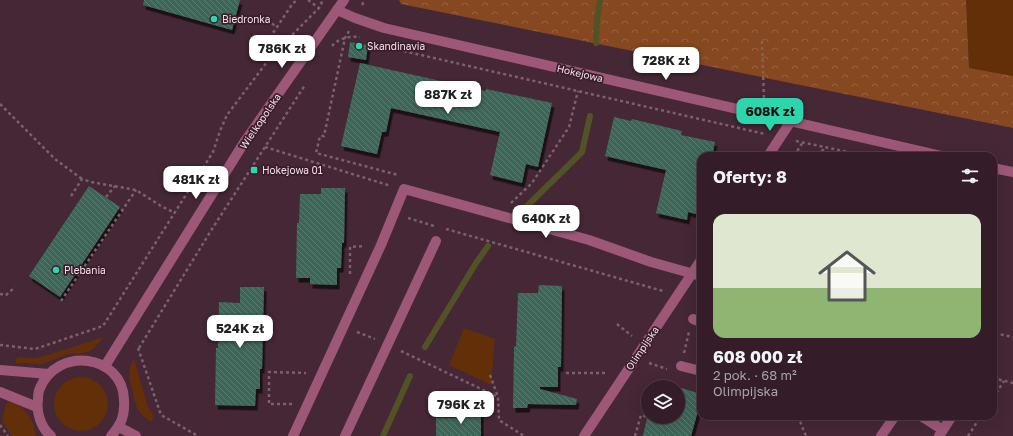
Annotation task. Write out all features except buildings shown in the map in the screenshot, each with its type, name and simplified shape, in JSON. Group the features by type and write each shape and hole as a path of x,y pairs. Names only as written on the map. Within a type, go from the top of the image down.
{"street":[{"name":"Wielkopolska","path":"105,366 245,141 344,0"},
{"name":"Hokejowa","path":"337,10 384,28 925,152"},
{"path":"771,152 791,121"},
{"path":"997,169 1013,172"},
{"path":"293,436 344,326 404,190 589,240 651,262 697,275"},
{"path":"345,436 436,242"},
{"name":"Olimpijska","path":"584,436 674,300 697,275"},
{"path":"51,436 40,421 37,407 39,389 49,374 61,364 75,360 91,360 105,366 117,378 124,394 125,411 119,427 111,436"},
{"path":"681,366 697,370"},
{"path":"0,370 49,374"},
{"path":"0,392 37,407"},
{"path":"881,436 892,420"},
{"path":"926,420 941,433 949,420"},
{"path":"119,427 136,436"}],"path":[{"path":"273,54 263,48 293,3 298,0"},
{"path":"308,0 319,8"},
{"path":"0,345 35,349 103,326 213,152 227,115 273,54 319,8 323,0"},
{"path":"262,17 277,27"},
{"path":"329,49 333,44 345,38 324,136 320,136 316,153 401,176"},
{"path":"762,41 765,115"},
{"path":"386,47 780,138 847,152"},
{"path":"198,436 161,415 139,348 208,235 306,84"},
{"path":"509,205 532,183 569,127 578,91"},
{"path":"0,104 55,159 82,179 136,190 175,213"},
{"path":"797,152 803,142"},
{"path":"265,147 404,190"},
{"path":"821,152 825,147"},
{"path":"71,196 82,179"},
{"path":"106,197 115,186"},
{"path":"61,301 136,190"},
{"path":"394,214 664,292 674,300"},
{"path":"0,294 6,295 15,286"},
{"path":"617,324 644,346"},
{"path":"344,326 498,397"},
{"path":"997,334 1013,337"},
{"path":"308,405 269,404 269,372 322,373"},
{"path":"566,373 626,373"},
{"path":"490,375 498,397 499,420 524,436"},
{"path":"997,379 1013,383"},
{"path":"997,392 1004,381"},
{"path":"635,436 641,416"},
{"path":"800,420 805,434 808,436"},
{"path":"968,436 978,420"},
{"path":"0,425 8,436"}],"shaded area":[{"path":"966,0 1013,0 1013,76 969,68"},
{"path":"464,328 495,339 491,385 449,365"},
{"path":"103,338 90,351 68,354 43,364 16,363 16,359 19,357 41,357"},
{"path":"134,359 148,407 154,416 151,422 137,408 129,374 130,366"},
{"path":"76,377 86,377 96,381 104,389 108,399 108,409 104,419 96,427 86,431 76,431 66,427 58,419 54,409 54,399 58,389 66,381"},
{"path":"7,401 19,406 27,413 33,423 36,436 12,436 2,421"}],"green space":[{"path":"399,0 966,0 969,68 1013,76 1013,128 401,4"}],"waterway":[{"path":"596,43 600,0"},
{"path":"523,210 582,152 590,116"},
{"path":"425,347 488,246"},
{"path":"383,436 410,376"}],"place":[{"name":"Biedronka","path":"214,19"},
{"name":"Skandinavia","path":"359,46"},
{"name":"Hokejowa 01","path":"254,170"},
{"name":"Plebania","path":"56,270"}]}
